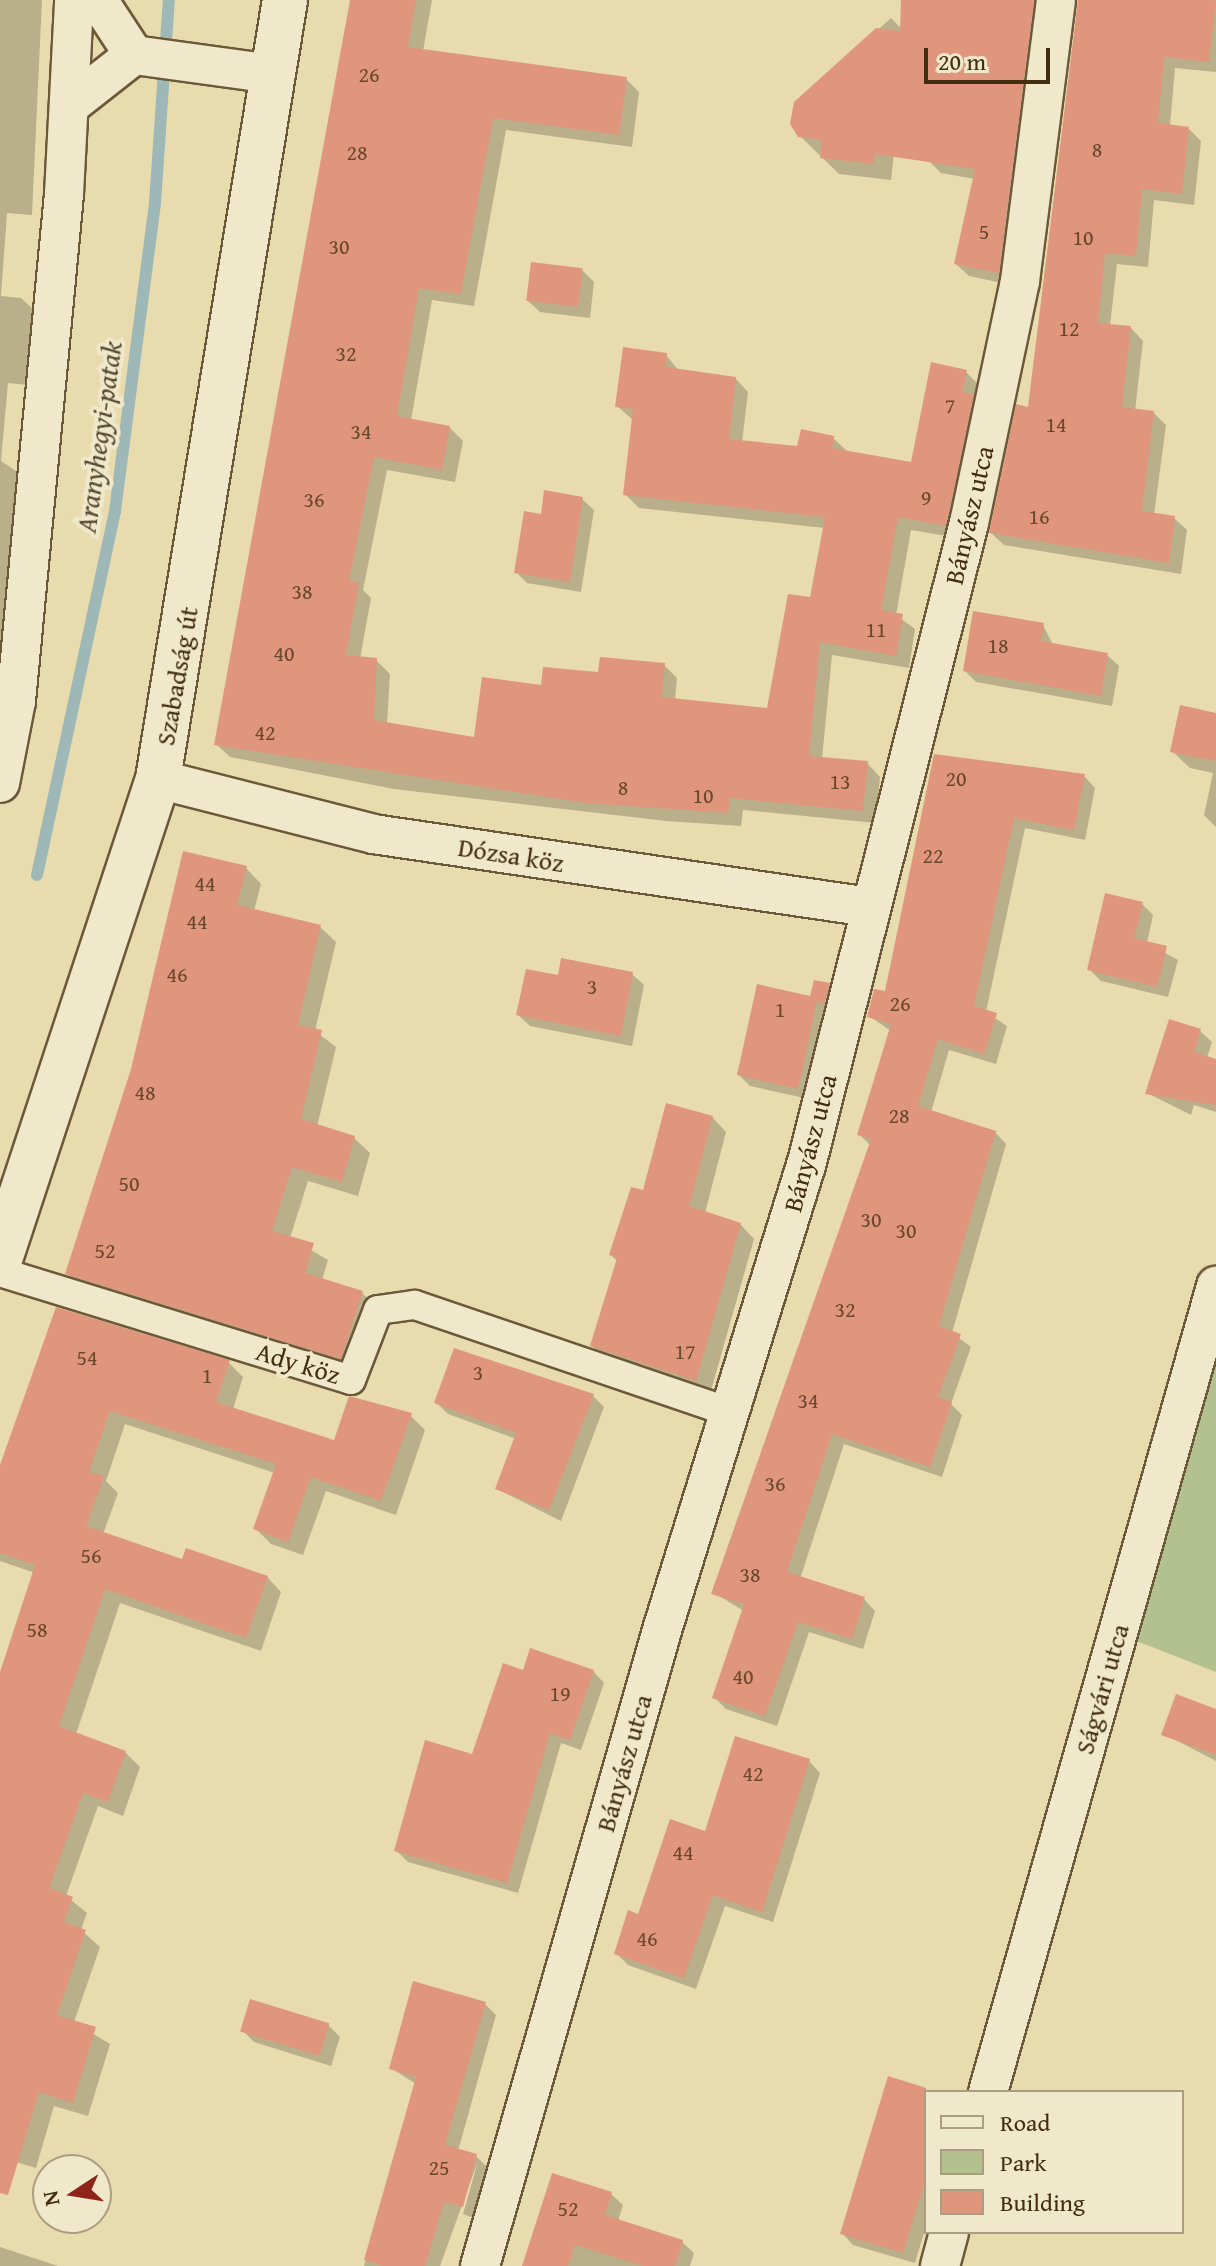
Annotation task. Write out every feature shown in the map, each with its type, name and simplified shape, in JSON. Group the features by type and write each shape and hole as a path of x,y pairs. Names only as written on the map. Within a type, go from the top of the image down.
{"main road":[{"name":"Szabadság út","path":"0,1259 158,779 285,0"}],"street":[{"path":"0,783 16,701 69,106 74,0"},
{"path":"98,0 140,56"},
{"name":"Bányász utca","path":"480,2266 730,1412 806,1166 869,907 969,523 1020,281 1056,0"},
{"path":"69,106 140,56 273,74"},
{"name":"Dózsa köz","path":"158,779 373,834 869,907"},
{"name":"Ady köz","path":"0,1272 351,1380 378,1310 415,1305 730,1412"},
{"name":"Ságvári utca","path":"989,2090 1216,1286"},
{"path":"940,2266 948,2234"}],"green space":[{"path":"1216,1356 1216,1672 1134,1640"}],"building":[{"path":"350,0 416,0 408,47 627,77 619,135 493,118 461,294 419,288 397,416 450,426 442,470 374,457 349,581 359,583 346,655 377,658 374,720 474,737 482,677 541,685 543,667 598,672 600,657 665,663 662,697 767,708 788,594 810,597 825,517 623,495 633,409 615,407 623,347 667,353 666,367 736,377 729,439 797,446 801,429 834,436 832,448 911,462 931,362 967,370 962,392 974,395 946,526 898,517 881,610 903,614 896,656 820,642 809,756 868,761 863,811 730,798 728,813 586,803 214,745"},
{"path":"901,0 1034,0 999,273 954,264 975,169 875,154 874,164 820,158 822,140 798,137 790,124 794,102 876,28 900,31"},
{"path":"1078,0 1216,0 1209,62 1164,57 1158,123 1189,127 1182,194 1142,189 1136,256 1105,253 1098,323 1131,326 1122,407 1154,411 1142,511 1175,516 1169,563 989,533 1016,404 1028,407"},
{"path":"531,262 583,268 578,307 526,301"},
{"path":"544,490 583,497 570,582 514,573 524,511 541,514"},
{"path":"973,611 1044,623 1041,641 1108,653 1101,696 963,671"},
{"path":"1180,705 1216,713 1216,761 1170,752"},
{"path":"934,754 1085,774 1074,830 1014,818 974,1006 997,1013 984,1054 938,1039 918,1106 996,1131 939,1326 961,1334 938,1397 952,1402 930,1467 832,1434 787,1572 865,1597 852,1639 798,1622 765,1716 712,1698 744,1604 711,1594 871,1139 857,1135 891,1024 867,1017 874,989 885,991"},
{"path":"183,851 247,866 237,905 321,925 298,1025 322,1030 301,1119 355,1136 342,1182 292,1167 272,1231 314,1243 305,1273 363,1291 341,1359 65,1274 131,1069"},
{"path":"1105,893 1143,902 1134,938 1167,946 1157,987 1087,970"},
{"path":"561,958 633,972 621,1036 516,1015 526,969 558,975"},
{"path":"814,980 830,983 824,1004 817,1001 798,1089 737,1075 757,984 810,996"},
{"path":"1169,1019 1201,1029 1194,1052 1216,1059 1216,1105 1145,1094"},
{"path":"666,1103 713,1116 689,1206 741,1223 696,1381 590,1346 617,1258 609,1255 631,1187 643,1190"},
{"path":"56,1307 230,1360 216,1402 334,1440 349,1396 412,1413 381,1501 311,1477 288,1542 253,1529 276,1464 110,1411 89,1472 104,1476 86,1526 182,1559 186,1548 268,1576 246,1638 105,1589 59,1726 126,1751 108,1802 83,1793 49,1888 73,1897 64,1922 86,1930 57,2015 96,2027 73,2103 39,2092 8,2195 0,2193 0,1672 35,1565 0,1553 0,1465"},
{"path":"454,1348 594,1394 549,1510 495,1489 516,1433 434,1403"},
{"path":"530,1648 594,1670 570,1740 550,1733 507,1883 394,1851 425,1740 472,1754 503,1663 523,1670"},
{"path":"1176,1694 1216,1709 1216,1755 1161,1735"},
{"path":"735,1736 810,1759 762,1912 713,1895 684,1978 614,1954 628,1910 638,1914 670,1819 705,1831"},
{"path":"413,1981 486,2002 445,2145 477,2154 463,2207 444,2202 425,2266 383,2266 364,2260 416,2077 389,2069"},
{"path":"250,1999 329,2023 319,2056 240,2032"},
{"path":"888,2076 926,2088 924,2185 903,2253 840,2234"},
{"path":"552,2173 612,2192 605,2215 683,2240 675,2266 643,2266 575,2245 568,2266 522,2266"}],"waterway":[{"name":"Aranyhegyi-patak","path":"37,875 115,511 155,203 169,0"}]}
